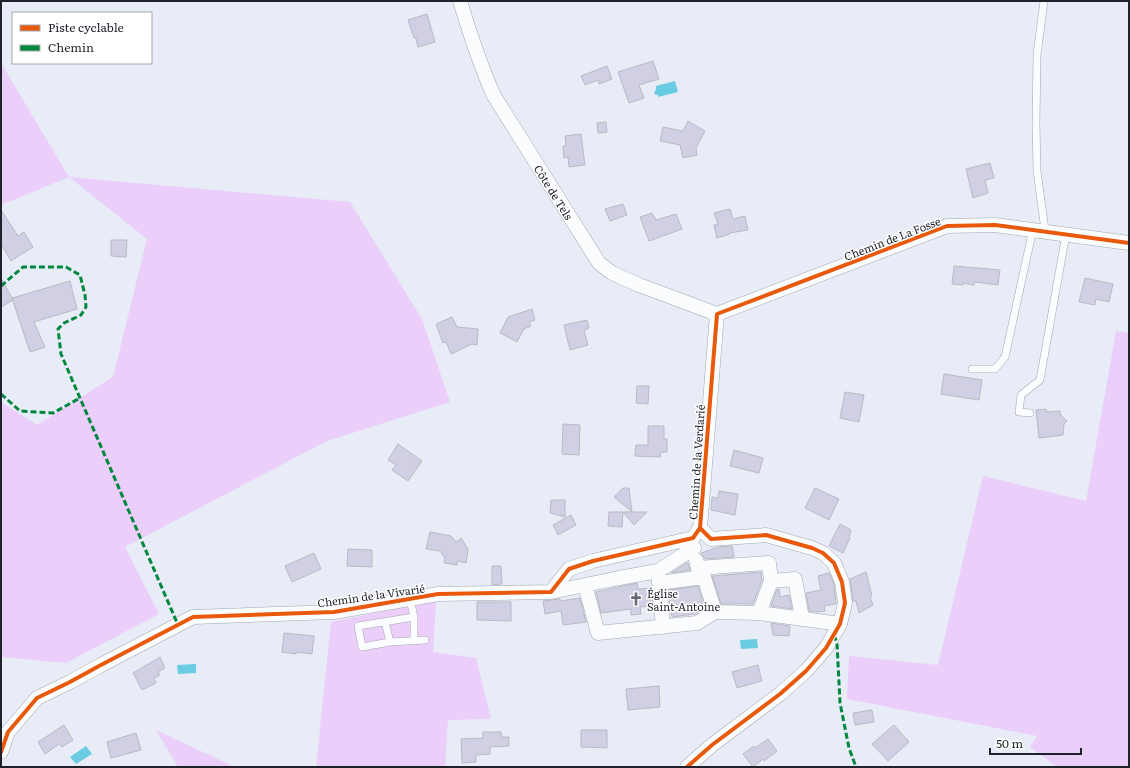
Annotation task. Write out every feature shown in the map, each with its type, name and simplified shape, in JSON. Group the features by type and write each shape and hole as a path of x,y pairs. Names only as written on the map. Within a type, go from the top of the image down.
{"street":[{"name":"Côte de Tels","path":"460,1 482,71 494,96 598,263 612,273 639,285 717,314"},
{"name":"Chemin de La Fosse","path":"717,314 947,226 995,224 1129,243"},
{"name":"Chemin de la Verdarié","path":"687,767 712,745 780,694 806,671 826,648 840,624 845,603 842,582 834,563 822,553 812,548 766,536 711,539 696,538 717,314"},
{"path":"696,538 701,572 715,612"},
{"path":"663,626 659,577 696,538"},
{"path":"550,592 569,569 593,561 696,538"},
{"name":"Chemin de la Vivarié","path":"1,752 8,732 37,698 193,617 334,612 438,594 550,592 585,585 769,563 771,582"},
{"path":"759,613 771,582 795,579 802,618"},
{"path":"585,585 598,632 696,623 715,612 759,613 840,624"}],"lane":[{"path":"972,369 995,369 1005,357 1039,230 1036,123 1037,55 1044,1"},
{"path":"1030,413 1019,412 1021,395 1040,380 1066,234"},
{"path":"410,599 414,617 414,640"},
{"path":"414,617 358,626 362,647 390,642 425,640"},
{"path":"385,622 390,642"}],"shaded area":[{"path":"1,63 69,177 1,205"},
{"path":"69,177 350,202 422,319 450,402 327,441 125,547 159,614 66,663 1,657 1,402 37,425 113,377 147,239"},
{"path":"1116,331 1129,333 1129,767 1057,767 1030,747 1037,736 847,699 849,656 938,665 983,476 1086,501"},
{"path":"436,601 433,652 476,658 491,719 448,720 445,767 316,767 331,622"},
{"path":"156,730 235,767 178,767"}],"water":[{"path":"675,81 678,92 658,97 658,95 654,94 656,86"},
{"path":"757,639 758,648 741,649 740,640"},
{"path":"196,664 196,673 178,674 177,665"},
{"path":"86,746 92,754 76,764 70,757"}],"building":[{"path":"427,14 435,42 418,47 416,38 414,38 408,20"},
{"path":"653,61 659,79 639,85 644,98 629,103 618,72"},
{"path":"607,66 612,79 599,84 598,80 585,85 581,76"},
{"path":"688,121 705,131 696,148 697,155 683,158 680,145 660,141 663,127 683,131"},
{"path":"606,122 607,132 598,133 597,123"},
{"path":"581,134 585,165 569,167 568,157 564,158 563,146 566,146 565,136"},
{"path":"990,163 994,178 985,180 988,193 973,198 966,169"},
{"path":"623,204 627,215 610,221 605,209"},
{"path":"730,209 733,219 745,216 748,230 730,233 717,238 714,225 718,224 714,213"},
{"path":"1,210 18,236 24,232 33,247 11,261 1,244"},
{"path":"652,213 656,220 676,214 682,229 649,241 640,217"},
{"path":"111,240 127,240 126,257 111,256"},
{"path":"954,266 1000,270 998,285 975,282 974,285 963,283 963,285 952,284"},
{"path":"1,278 13,300 1,307"},
{"path":"1085,278 1113,284 1109,302 1096,299 1095,305 1079,302"},
{"path":"70,281 77,309 34,322 45,347 30,352 12,298"},
{"path":"532,309 535,320 529,322 531,326 524,329 517,342 500,333 508,317"},
{"path":"452,317 457,327 478,329 477,345 472,344 451,354 446,342 443,343 436,324"},
{"path":"587,320 589,328 584,331 588,345 570,350 564,325"},
{"path":"944,374 982,380 979,400 941,394"},
{"path":"637,386 649,386 648,404 636,403"},
{"path":"845,392 864,395 859,422 840,418"},
{"path":"1046,409 1047,412 1060,411 1061,416 1067,421 1064,424 1063,435 1039,438 1036,410"},
{"path":"563,424 580,425 579,455 562,454"},
{"path":"648,426 664,426 664,439 667,439 667,452 661,452 660,457 635,456 636,445 648,445"},
{"path":"398,444 422,461 408,481 392,470 396,465 388,460"},
{"path":"734,450 763,458 759,473 730,466"},
{"path":"623,488 629,488 632,512 614,497"},
{"path":"815,488 839,499 829,520 805,508"},
{"path":"719,491 738,494 735,515 711,510 712,497 718,498"},
{"path":"551,500 565,500 565,517 550,513"},
{"path":"609,512 623,512 622,527 608,526"},
{"path":"623,512 647,512 634,525"},
{"path":"571,515 576,525 558,535 553,525"},
{"path":"840,524 851,530 850,538 843,553 829,546"},
{"path":"430,532 451,536 456,542 461,538 468,549 466,563 458,561 457,565 444,563 445,558 440,551 426,549"},
{"path":"732,546 734,557 705,559 701,553 718,547"},
{"path":"348,549 372,550 372,567 347,566"},
{"path":"314,553 321,569 292,582 285,566"},
{"path":"688,563 690,570 671,573"},
{"path":"492,566 501,566 502,584 492,585"},
{"path":"761,572 762,580 753,604 721,604 712,576"},
{"path":"866,572 872,596 870,597 873,605 859,613 856,601 853,601 850,579"},
{"path":"829,573 834,584 836,604 824,606 825,611 809,611 806,593 821,590 818,576"},
{"name":"Église Saint-Antoine","path":"637,583 638,589 651,588 653,606 640,607 641,614 631,615 631,609 601,613 596,592"},
{"path":"698,586 705,608 695,614 672,617 668,590"},
{"path":"777,589 779,589 780,597 789,595 792,609 771,606"},
{"path":"580,598 586,622 563,625 561,611 545,614 543,601 560,599 561,601"},
{"path":"477,602 511,602 511,621 477,620"},
{"path":"771,623 790,626 789,636 773,635"},
{"path":"284,633 314,636 312,654 282,652"},
{"path":"160,657 165,668 158,672 160,675 154,678 156,683 142,690 133,673"},
{"path":"758,665 762,681 737,688 732,672"},
{"path":"659,686 660,707 628,710 626,689"},
{"path":"872,710 874,722 855,725 853,713"},
{"path":"64,725 73,740 62,747 59,744 45,754 38,742"},
{"path":"894,725 909,742 888,761 872,744"},
{"path":"581,730 607,730 607,748 581,747"},
{"path":"483,732 501,732 502,737 509,737 509,746 490,747 490,754 476,755 476,762 462,763 461,739 483,738"},
{"path":"136,733 141,750 111,758 107,742"},
{"path":"768,739 777,751 753,767 743,754 754,746 755,748"}],"marked path":[{"path":"1,286 23,267 66,267 80,275 85,295 86,307 81,315 64,323 58,329 61,354 178,625"},
{"path":"1,394 20,411 53,413 80,398"},
{"path":"834,635 837,643 840,703 849,748 856,767"}],"cycle path":[{"path":"687,767 712,745 780,694 806,671 826,648 840,624 845,603 842,582 834,563 823,553 812,548 766,535 711,539 700,528 717,314 947,226 995,225 1129,243"},
{"path":"1,752 8,732 37,698 193,617 334,612 438,594 551,592 569,569 593,561 693,538 700,528"}],"place":[{"name":"Église Saint-Antoine","path":"636,599"}]}
